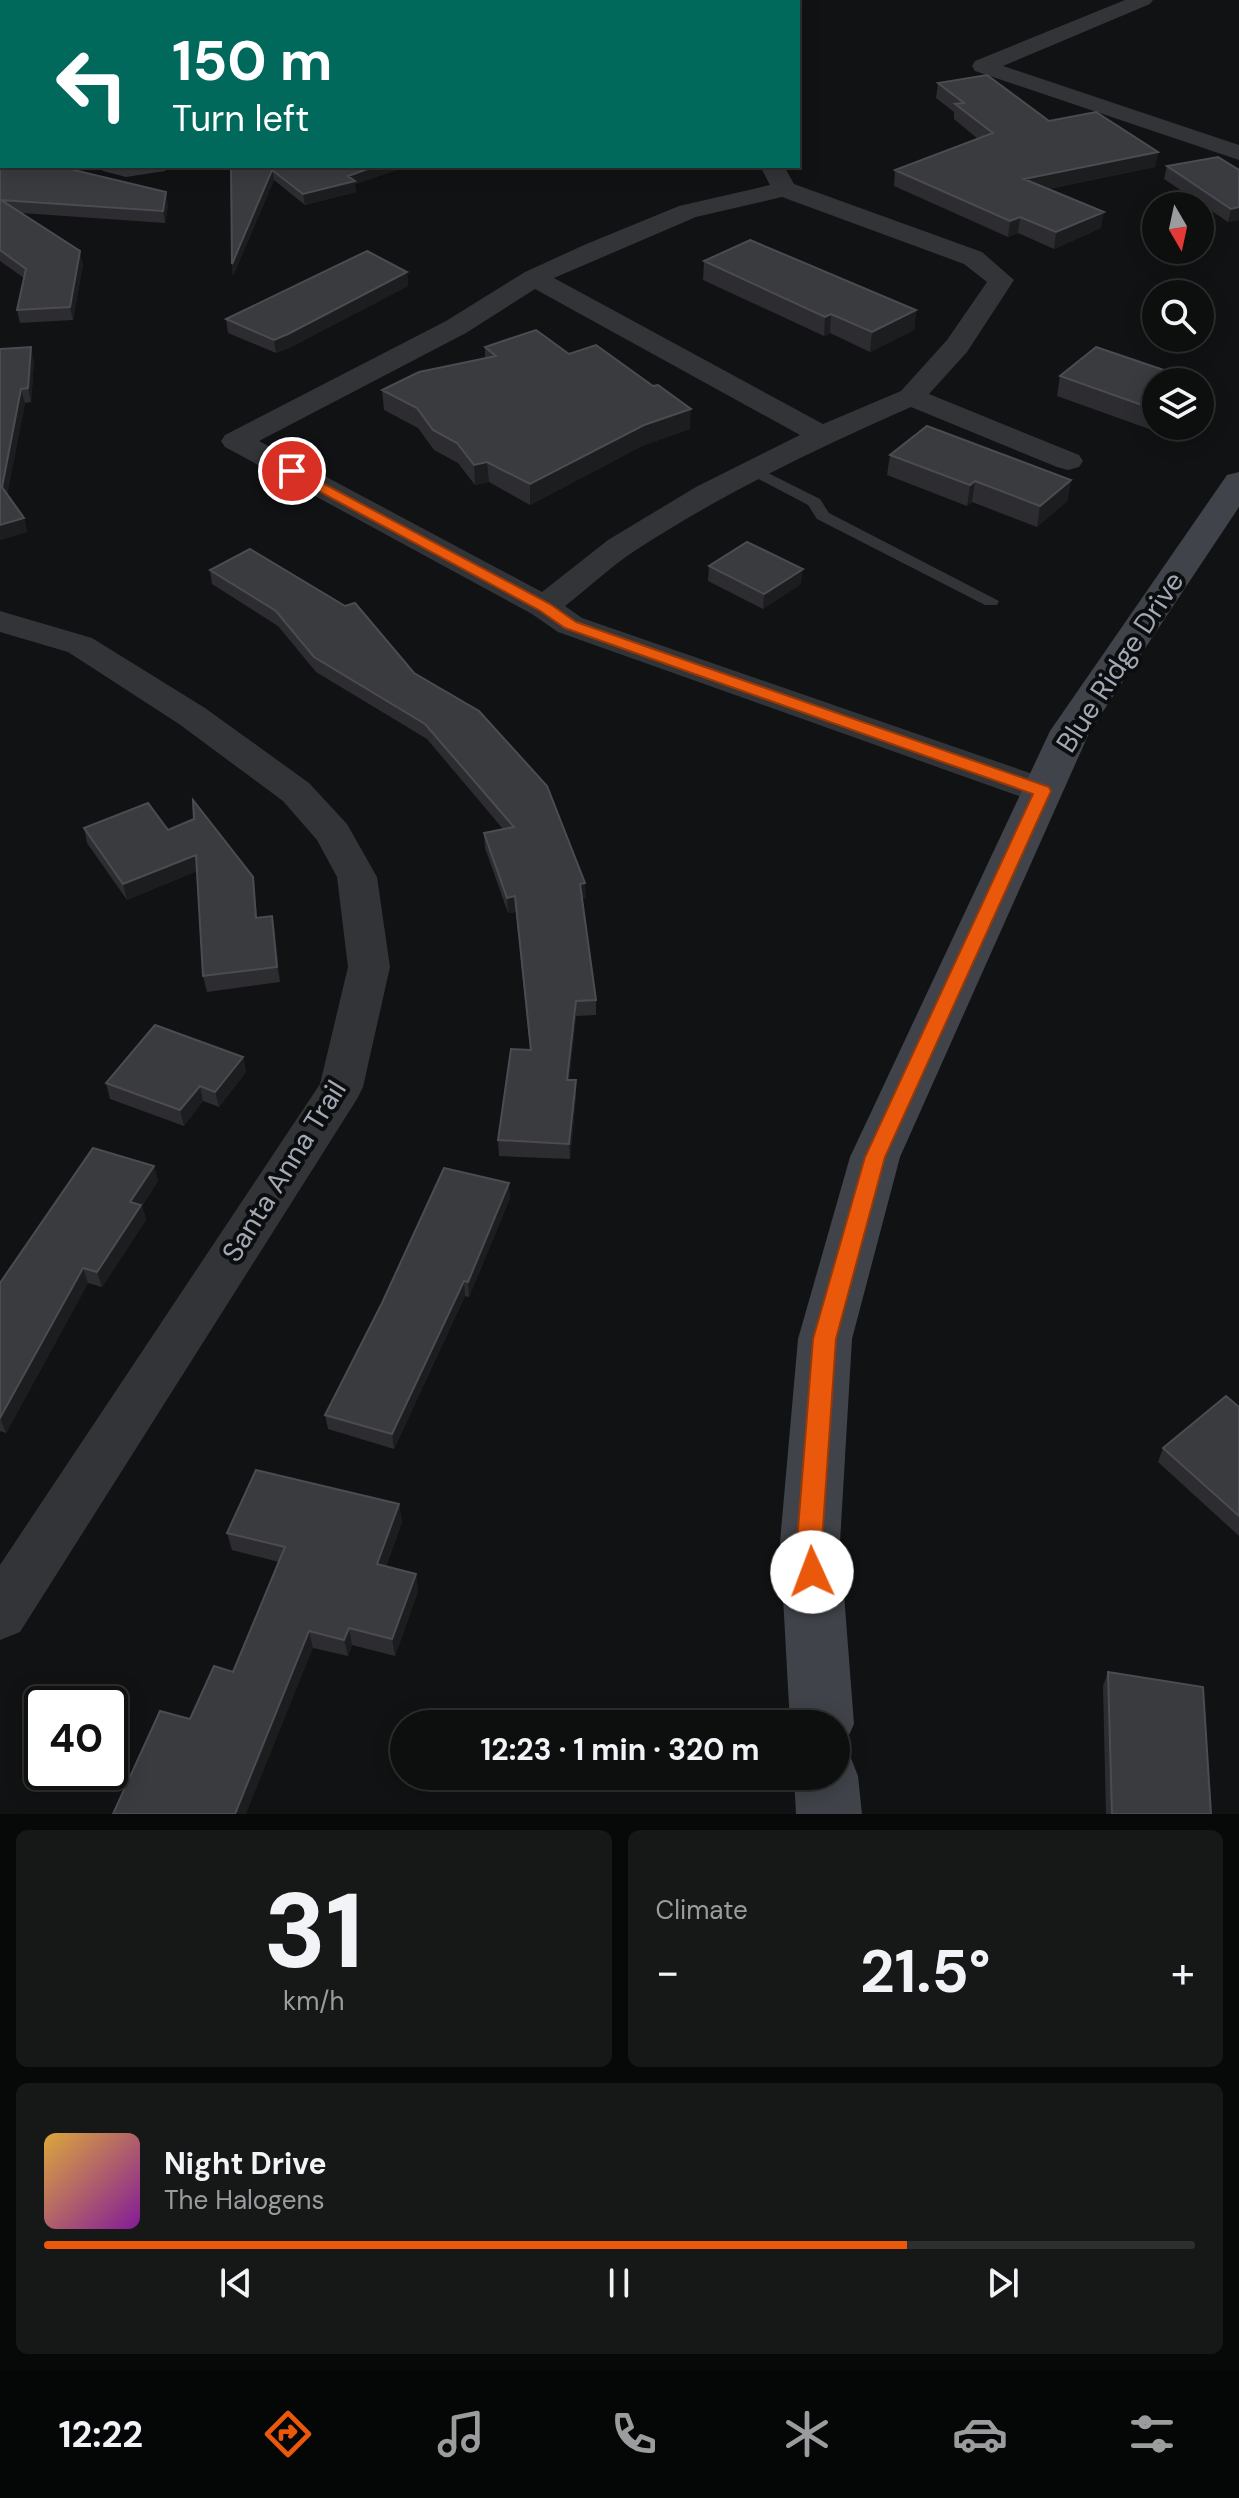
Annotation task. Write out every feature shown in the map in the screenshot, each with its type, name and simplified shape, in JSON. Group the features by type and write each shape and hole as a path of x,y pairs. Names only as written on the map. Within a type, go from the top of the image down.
{"street":[{"path":"1143,0 983,66 1239,153"},
{"path":"118,168 142,168"},
{"path":"544,607 619,547 822,435 911,397 957,346 1001,280 973,258 778,178 688,211 534,278 456,327 236,441 544,607 570,625 1043,791"},
{"path":"534,278 822,435"},
{"path":"911,397 1068,461"},
{"name":"Blue Ridge Drive","path":"821,1710 810,1542 825,1339 875,1157 1070,731 1239,482"},
{"name":"Santa Anna Trail","path":"0,621 80,645 192,716 296,792 333,833 357,877 369,967 341,1087 0,1613"},
{"path":"827,1790 829,1814"}],"lane":[{"path":"754,471 814,502 823,516 991,601"}],"building":[{"path":"987,75 1049,121 1096,112 1158,152 1024,179 1104,212 1056,232 1020,217 1010,221 895,170 993,133 955,104 964,103 938,83"},
{"path":"1218,157 1239,170 1239,207 1231,209 1214,198 1214,192 1206,192 1167,166"},
{"path":"0,168 65,168 166,192 163,211 1,200 80,251 70,307 17,310 26,269 0,250"},
{"path":"231,168 370,168 348,176 355,181 303,194 272,170 232,264"},
{"path":"750,240 916,310 872,332 831,314 825,317 704,261"},
{"path":"367,251 407,272 274,340 226,319"},
{"path":"536,330 569,354 596,345 691,409 644,425 530,484 487,462 474,465 457,443 433,430 417,408 382,390 419,372 496,356 485,347"},
{"path":"31,347 28,388 21,389 2,487 24,518 0,525 0,349"},
{"path":"1096,347 1158,368 1142,368 1142,405 1060,376"},
{"path":"927,426 1071,480 1040,506 975,481 970,485 890,455"},
{"path":"747,542 803,569 764,594 709,566"},
{"path":"250,549 345,606 355,603 414,673 479,711 547,786 585,883 580,884 596,1000 576,1001 567,1080 576,1080 569,1144 498,1140 511,1049 531,1050 515,896 507,898 484,833 514,827 425,724 314,657 276,611 210,570"},
{"path":"193,800 253,877 256,918 272,916 277,967 203,976 196,855 123,884 84,828 148,803 168,830 194,819"},
{"path":"155,1025 243,1057 215,1092 200,1086 180,1110 106,1083"},
{"path":"93,1148 154,1166 130,1202 141,1205 97,1272 83,1268 0,1418 0,1283"},
{"path":"444,1168 509,1183 468,1282 464,1281 392,1434 325,1415 382,1303"},
{"path":"1226,1396 1239,1407 1239,1516 1163,1448"},
{"path":"256,1470 399,1504 377,1564 416,1574 392,1639 349,1628 344,1640 309,1631 235,1814 113,1814 124,1790 128,1790 128,1781 160,1711 190,1719 214,1666 233,1672 285,1547 227,1533"},
{"path":"1108,1672 1203,1687 1211,1814 1112,1814"}],"route":[{"path":"292,471 544,607 570,625 1043,791 875,1157 825,1339 810,1542 812,1572"}]}
